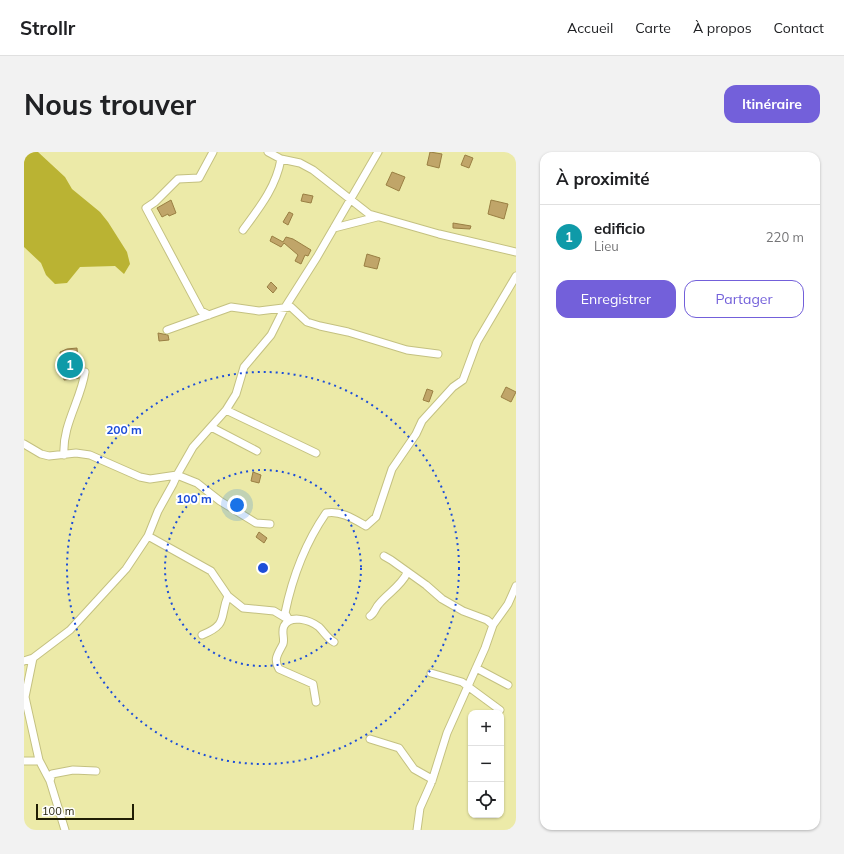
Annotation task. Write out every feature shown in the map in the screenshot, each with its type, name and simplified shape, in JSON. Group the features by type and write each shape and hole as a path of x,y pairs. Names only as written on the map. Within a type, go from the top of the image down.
{"street":[{"path":"209,315 201,311 146,208 155,202 178,179 199,178 213,152"},
{"path":"268,152 281,159 300,163 313,170 352,199 369,214 439,234 516,252"},
{"path":"24,661 33,658 70,630 126,569 148,536 158,511 173,484 176,474 193,447 226,410 236,394 244,367 271,336 284,309 352,199 378,152"},
{"path":"243,230 269,194 278,174 281,159"},
{"path":"334,228 377,217"},
{"path":"289,620 285,613 289,595 306,551 322,519 326,513 333,511 354,518 366,526 376,517 392,469 416,434 422,421 453,387 463,380 477,342 516,276"},
{"path":"167,330 231,307 259,311 291,307 307,322 348,332 407,350 438,354"},
{"path":"64,455 63,447 68,425 83,384 85,372"},
{"path":"226,410 316,453"},
{"path":"211,427 258,451"},
{"path":"24,446 41,454 64,455 76,453 90,455 140,477 150,479 176,474 197,483 220,501 256,523 270,524"},
{"path":"148,536 211,571 228,596 243,608 274,611 289,620 296,619 313,624 334,642"},
{"path":"384,556 426,585 442,599 463,611 487,620 492,625"},
{"path":"370,616 374,613 379,604 395,590 407,573"},
{"path":"417,830 420,808 432,781 447,733 469,686 492,625 508,604 516,586"},
{"path":"202,635 218,627 225,614 224,606 228,596"},
{"path":"289,620 282,628 283,643 276,656 277,666 279,670 313,684 316,702"},
{"path":"33,658 25,696 39,760 50,780 66,830"},
{"path":"476,668 508,685"},
{"path":"431,673 462,682 500,710"},
{"path":"370,738 399,748 417,772 427,776 432,781"},
{"path":"24,761 39,760"},
{"path":"50,780 52,774 73,770 96,771"}],"shaded area":[{"path":"24,152 38,152 65,177 72,189 100,212 127,252 130,264 124,274 115,266 80,267 67,283 55,284 46,275 41,263 24,247"}],"building":[{"path":"430,152 442,154 439,168 427,165"},
{"path":"465,155 473,158 469,168 461,165"},
{"path":"392,172 405,177 399,191 386,185"},
{"path":"303,194 313,196 311,203 301,201"},
{"path":"171,200 176,213 169,216 168,214 162,217 157,208"},
{"path":"491,200 508,204 504,219 488,214"},
{"path":"289,212 293,214 288,225 283,222"},
{"path":"453,223 471,226 470,229 453,228"},
{"path":"272,236 283,242 286,237 293,239 311,250 308,256 305,255 301,264 295,261 298,255 284,243 281,247 270,241"},
{"path":"367,254 380,258 377,269 364,266"},
{"path":"271,282 277,288 273,293 267,287"},
{"path":"158,333 168,335 169,340 159,341"},
{"path":"77,348 79,378 64,380 60,352 67,349"},
{"path":"506,387 516,392 511,402 501,397"},
{"path":"427,389 433,391 429,402 423,400"},
{"path":"253,472 261,475 259,483 251,481"},
{"path":"259,532 267,538 264,543 256,537"}],"place":[{"name":"edificio","path":"70,365"}]}
